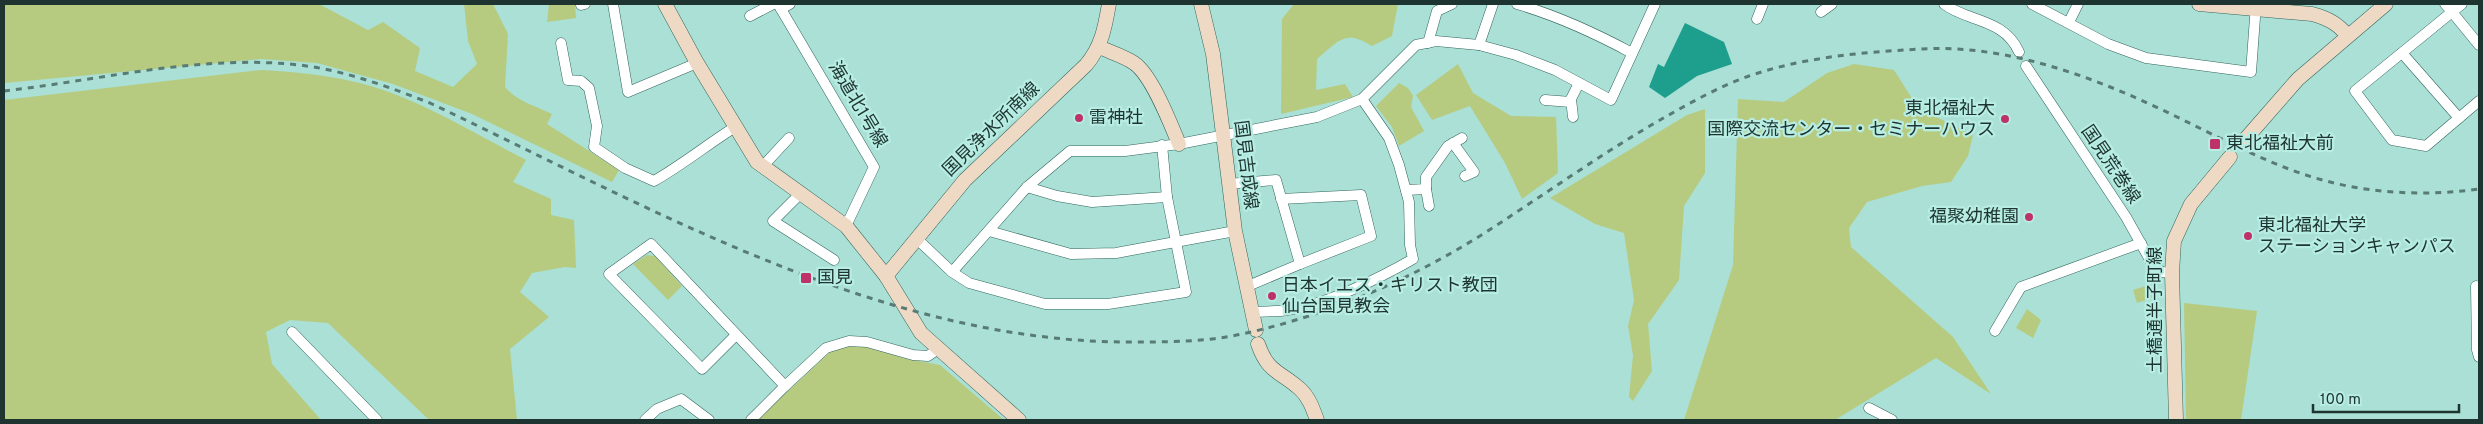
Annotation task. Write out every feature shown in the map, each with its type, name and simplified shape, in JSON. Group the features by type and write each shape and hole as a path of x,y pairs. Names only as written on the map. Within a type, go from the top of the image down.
{"street":[{"path":"613,4 628,92 697,63"},
{"path":"665,4 735,127 762,167 846,226 886,276 921,333 1019,420"},
{"path":"750,16 777,6 790,4"},
{"name":"国見浄水所南線","path":"886,276 965,180 1086,64 1098,47 1109,4"},
{"name":"国見吉成線","path":"1201,4 1213,54 1235,231 1256,330"},
{"path":"1428,43 1437,11 1452,4"},
{"path":"1479,45 1493,4"},
{"path":"1517,4 1553,14 1590,30 1632,53"},
{"path":"952,272 1027,187 1070,151 1125,151 1179,144 1317,117 1362,99 1416,45 1436,41 1479,45 1547,67 1611,100 1653,4"},
{"path":"1757,19 1763,4"},
{"path":"1821,12 1832,4"},
{"path":"1944,4 1980,18 2004,33 2016,44 2019,52"},
{"path":"2032,4 2108,44 2146,58 2251,72 2256,6"},
{"path":"2069,22 2078,4"},
{"path":"2199,4 2256,6 2312,14 2326,18 2338,25 2347,35"},
{"path":"2242,143 2298,78 2386,4"},
{"path":"2446,4 2479,45"},
{"path":"2462,4 2355,91 2392,140 2426,146 2479,101"},
{"name":"海道北1号線","path":"777,6 874,167 846,226"},
{"path":"561,43 568,80 580,81 589,88 597,126 594,147 625,168 654,181 679,167 697,151 735,127"},
{"path":"1098,47 1135,63 1141,70 1162,103 1179,144"},
{"path":"2402,53 2459,118"},
{"name":"国見荒巻線","path":"2026,66 2142,243 2154,267 2162,272 2172,273"},
{"path":"1573,117 1570,99 1579,83"},
{"path":"1253,312 1288,310 1310,304 1354,287 1413,259 1410,245 1406,190 1389,138 1362,99"},
{"path":"1545,100 1572,102"},
{"path":"762,167 789,138"},
{"path":"1429,206 1426,177 1448,146 1458,140 1473,172"},
{"path":"916,238 952,272 969,283 1045,304 1108,304 1186,292 1167,197 1162,145"},
{"name":"土橋通半子町線","path":"2176,420 2172,273 2174,241 2184,216 2198,194 2230,157"},
{"path":"1228,184 1276,180 1300,264"},
{"path":"1027,187 1057,196 1092,202 1167,197"},
{"path":"1406,190 1426,189"},
{"path":"801,193 773,221 834,260"},
{"path":"1248,286 1371,236 1361,195 1282,199"},
{"path":"989,231 1071,254 1116,253 1235,231"},
{"path":"1995,331 2021,287 2142,243"},
{"path":"736,335 702,368 609,274 651,244 785,386"},
{"path":"2476,286 2477,350 2479,357"},
{"path":"292,332 377,420"},
{"path":"751,420 826,348 849,342 867,342 913,355 928,356 938,349"},
{"path":"1258,344 1263,360 1274,371 1301,390 1309,401 1317,420"},
{"path":"646,420 657,409 681,399 709,420"},
{"path":"1869,408 1892,420"}],"shaded area":[{"path":"4,4 319,4 368,30 383,22 420,48 415,71 453,87 477,64 468,41 464,4 493,4 508,34 505,87 521,100 552,114 547,124 619,170 612,182 472,114 393,84 317,63 261,59 4,83"},
{"path":"549,4 575,4 576,18 547,22"},
{"path":"1294,4 1398,4 1392,36 1372,46 1355,38 1342,39 1317,59 1316,90 1345,84 1353,97 1281,114 1282,19"},
{"path":"1685,23 1724,42 1732,64 1697,76 1665,98 1649,87 1658,64 1664,67"},
{"path":"1458,64 1473,93 1511,116 1556,117 1558,173 1522,199 1505,163 1470,106 1432,120 1416,95"},
{"path":"1854,64 1894,70 1918,108 1973,135 1968,156 1951,182 1922,186 1867,202 1849,228 1851,247 1953,337 1991,394 1936,358 1835,420 1684,420 1733,265 1738,99 1784,102 1827,73"},
{"path":"261,70 293,72 342,79 389,92 424,107 526,160 513,182 551,199 551,215 574,220 576,268 565,267 532,273 520,292 549,317 510,349 517,420 429,420 328,323 290,320 266,332 272,364 321,420 4,420 4,100"},
{"path":"1399,83 1408,88 1413,96 1411,107 1424,131 1399,146 1392,127 1376,106"},
{"path":"1705,109 1705,173 1684,206 1679,280 1648,324 1652,371 1633,401 1629,397 1633,355 1628,326 1634,300 1624,233 1595,224 1550,198 1687,115"},
{"path":"647,255 655,256 682,286 668,300 633,264"},
{"path":"2152,284 2157,296 2137,303 2133,290"},
{"path":"2184,303 2257,311 2241,420 2186,420"},
{"path":"2027,309 2041,320 2033,338 2016,328"},
{"path":"850,346 870,347 903,358 940,365 1004,420 757,420 830,352"}],"railway":[{"path":"4,91 188,65 262,63 316,67 382,85 430,103 683,225 770,262 858,294 948,320 1039,336 1132,342 1174,342 1228,337 1303,318 1363,296 1392,284 1448,255 1636,134 1681,108 1737,80 1791,64 1834,56 1922,49 1955,49 1988,52 2020,58 2084,77 2116,89 2268,161 2326,181 2364,189 2402,192 2441,193 2479,189"}],"place":[{"name":"雷神社","path":"1079,118"},
{"name":"東北福祉大 国際交流センター・セミナーハウス","path":"2005,119"},
{"name":"東北福祉大前","path":"2215,144"},
{"name":"福聚幼稚園","path":"2029,217"},
{"name":"東北福祉大学 ステーションキャンパス","path":"2248,236"},
{"name":"国見","path":"806,278"},
{"name":"日本イエス・キリスト教団 仙台国見教会","path":"1272,296"}]}
